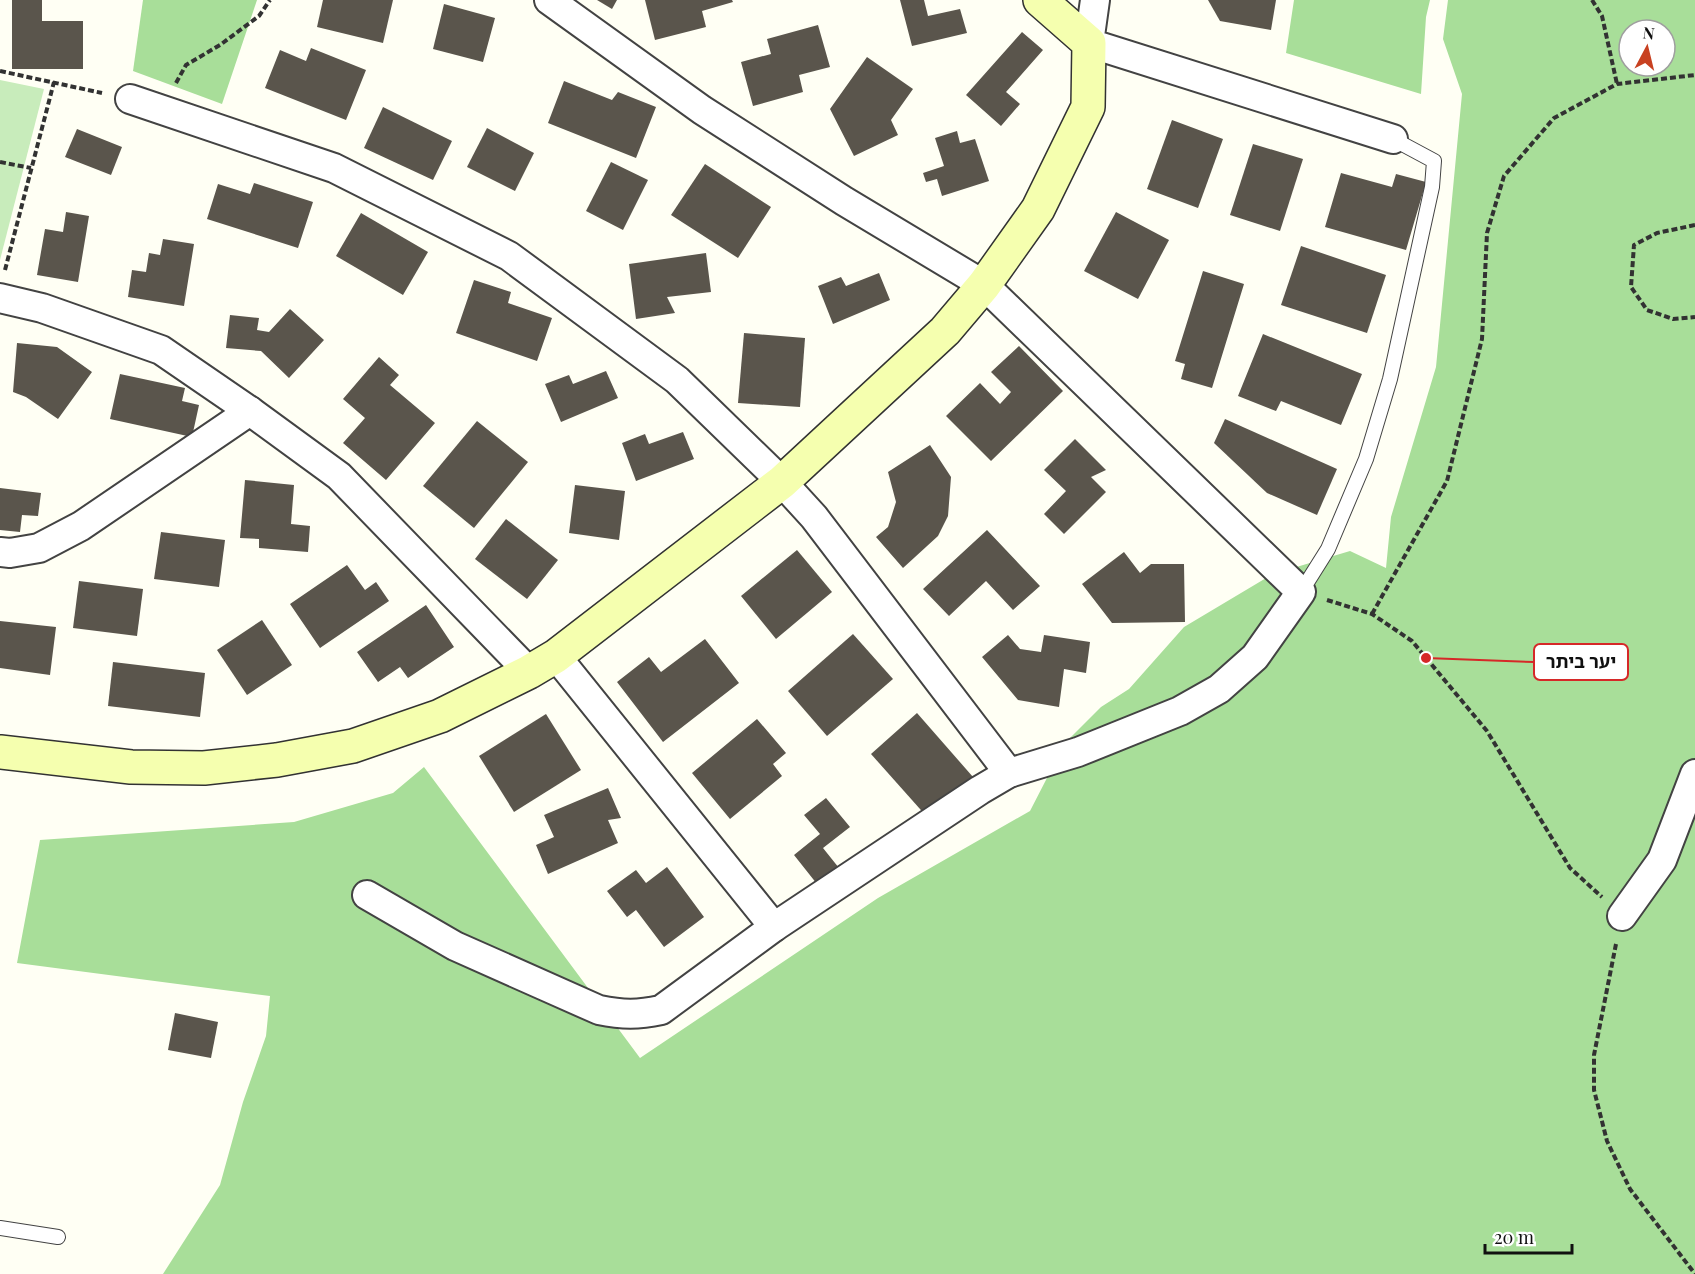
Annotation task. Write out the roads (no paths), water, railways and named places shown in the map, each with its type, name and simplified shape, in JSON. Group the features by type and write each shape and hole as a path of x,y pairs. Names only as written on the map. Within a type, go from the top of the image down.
{"street":[{"path":"367,895 455,946 599,1010 619,1014 641,1014 662,1010 774,927 1009,773 1078,752 1179,711 1219,689 1255,657 1301,592 984,285 844,201 731,129 549,0"},
{"path":"1040,0 1089,43 1393,138"},
{"path":"0,753 131,767 204,768 277,760 353,746 441,716 543,664 783,482 945,331 984,285 1038,209 1088,107 1089,43 1095,0"},
{"path":"129,99 334,168 509,256 677,380 783,482 814,517 1009,773"},
{"path":"1,287 42,308 161,350 339,476 543,664 774,927"},
{"path":"0,552 10,553 39,548 81,526 250,411"},
{"path":"1622,916 1662,860 1695,774"}],"lane":[{"path":"1301,592 1328,549 1366,459 1390,379 1431,187 1434,161 1393,138"},
{"path":"0,1228 58,1237"}],"place":[{"name":"יער ביתר","path":"1426,658"}]}
